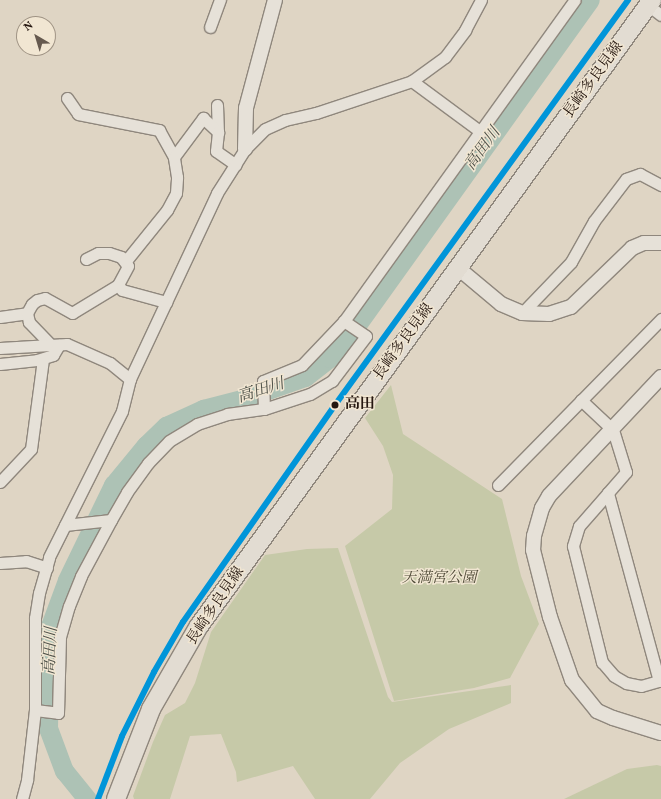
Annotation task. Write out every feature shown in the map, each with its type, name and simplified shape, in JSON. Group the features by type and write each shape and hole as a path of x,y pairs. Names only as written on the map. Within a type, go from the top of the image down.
{"main road":[{"name":"長崎多良見線","path":"119,797 151,709 199,626 458,268 654,7"}],"street":[{"path":"210,27 220,0"},
{"path":"245,149 246,108 275,0"},
{"path":"22,799 27,780 38,711 35,618 39,593 49,557 122,410 130,379 217,194 245,149 265,129 285,120 316,113 412,81 446,57 465,30 481,0"},
{"path":"264,409 263,381 302,365 344,321 575,0"},
{"path":"412,81 481,132"},
{"path":"66,98 78,114 159,130 174,157 177,177 176,193 167,210 125,262"},
{"path":"217,105 218,132 216,151 236,165"},
{"path":"174,157 203,118 218,132"},
{"path":"522,313 571,262 594,221 626,179 640,174 661,185"},
{"path":"458,268 501,304 522,313 549,314 571,307 632,248 644,243 661,240"},
{"path":"55,345 29,322 27,313 32,304 37,300 46,298 72,313 118,285 128,266 121,257 109,253 98,253 86,259"},
{"path":"118,285 122,290 166,302"},
{"path":"0,317 27,313"},
{"path":"498,485 661,319"},
{"path":"38,711 58,713 60,637 67,614 81,576 111,520 127,492 148,463 169,441 197,424 227,414 264,409 310,394 332,381 366,336 344,321"},
{"path":"0,348 67,344 110,363 130,379"},
{"path":"0,364 43,358 53,355 55,345"},
{"path":"0,482 31,449 43,358"},
{"path":"661,377 549,496 542,508 534,536 533,550 550,617 572,680 597,711 613,718 661,733"},
{"path":"581,400 612,430 626,472 579,526 573,546 602,662 614,676 626,683 642,686 659,680 608,493"},
{"path":"66,525 111,520"},
{"path":"0,563 26,561 47,568"}],"green space":[{"name":"天満宮公園","path":"391,385 403,434 502,499 521,576 539,624 510,678 474,688 394,701 345,546 392,509 393,475 383,446 365,418"},
{"path":"338,548 388,697 392,702 511,685 511,703 449,729 400,763 370,799 315,799 293,766 237,782 236,772 221,734 190,736 170,799 134,799 133,796 153,742 165,715 185,703 195,683 211,632 265,555 307,549"},
{"path":"657,765 661,766 661,799 564,799 627,769"}],"waterway":[{"name":"高田川","path":"87,799 64,771 48,728 50,626 67,580 113,485 146,445 166,426 203,409 245,398 305,377 329,358 344,343 590,0"}],"transit line":[{"path":"98,799 122,736 154,672 183,622 335,405 628,0"}],"place":[{"name":"高田","path":"335,405"}]}
